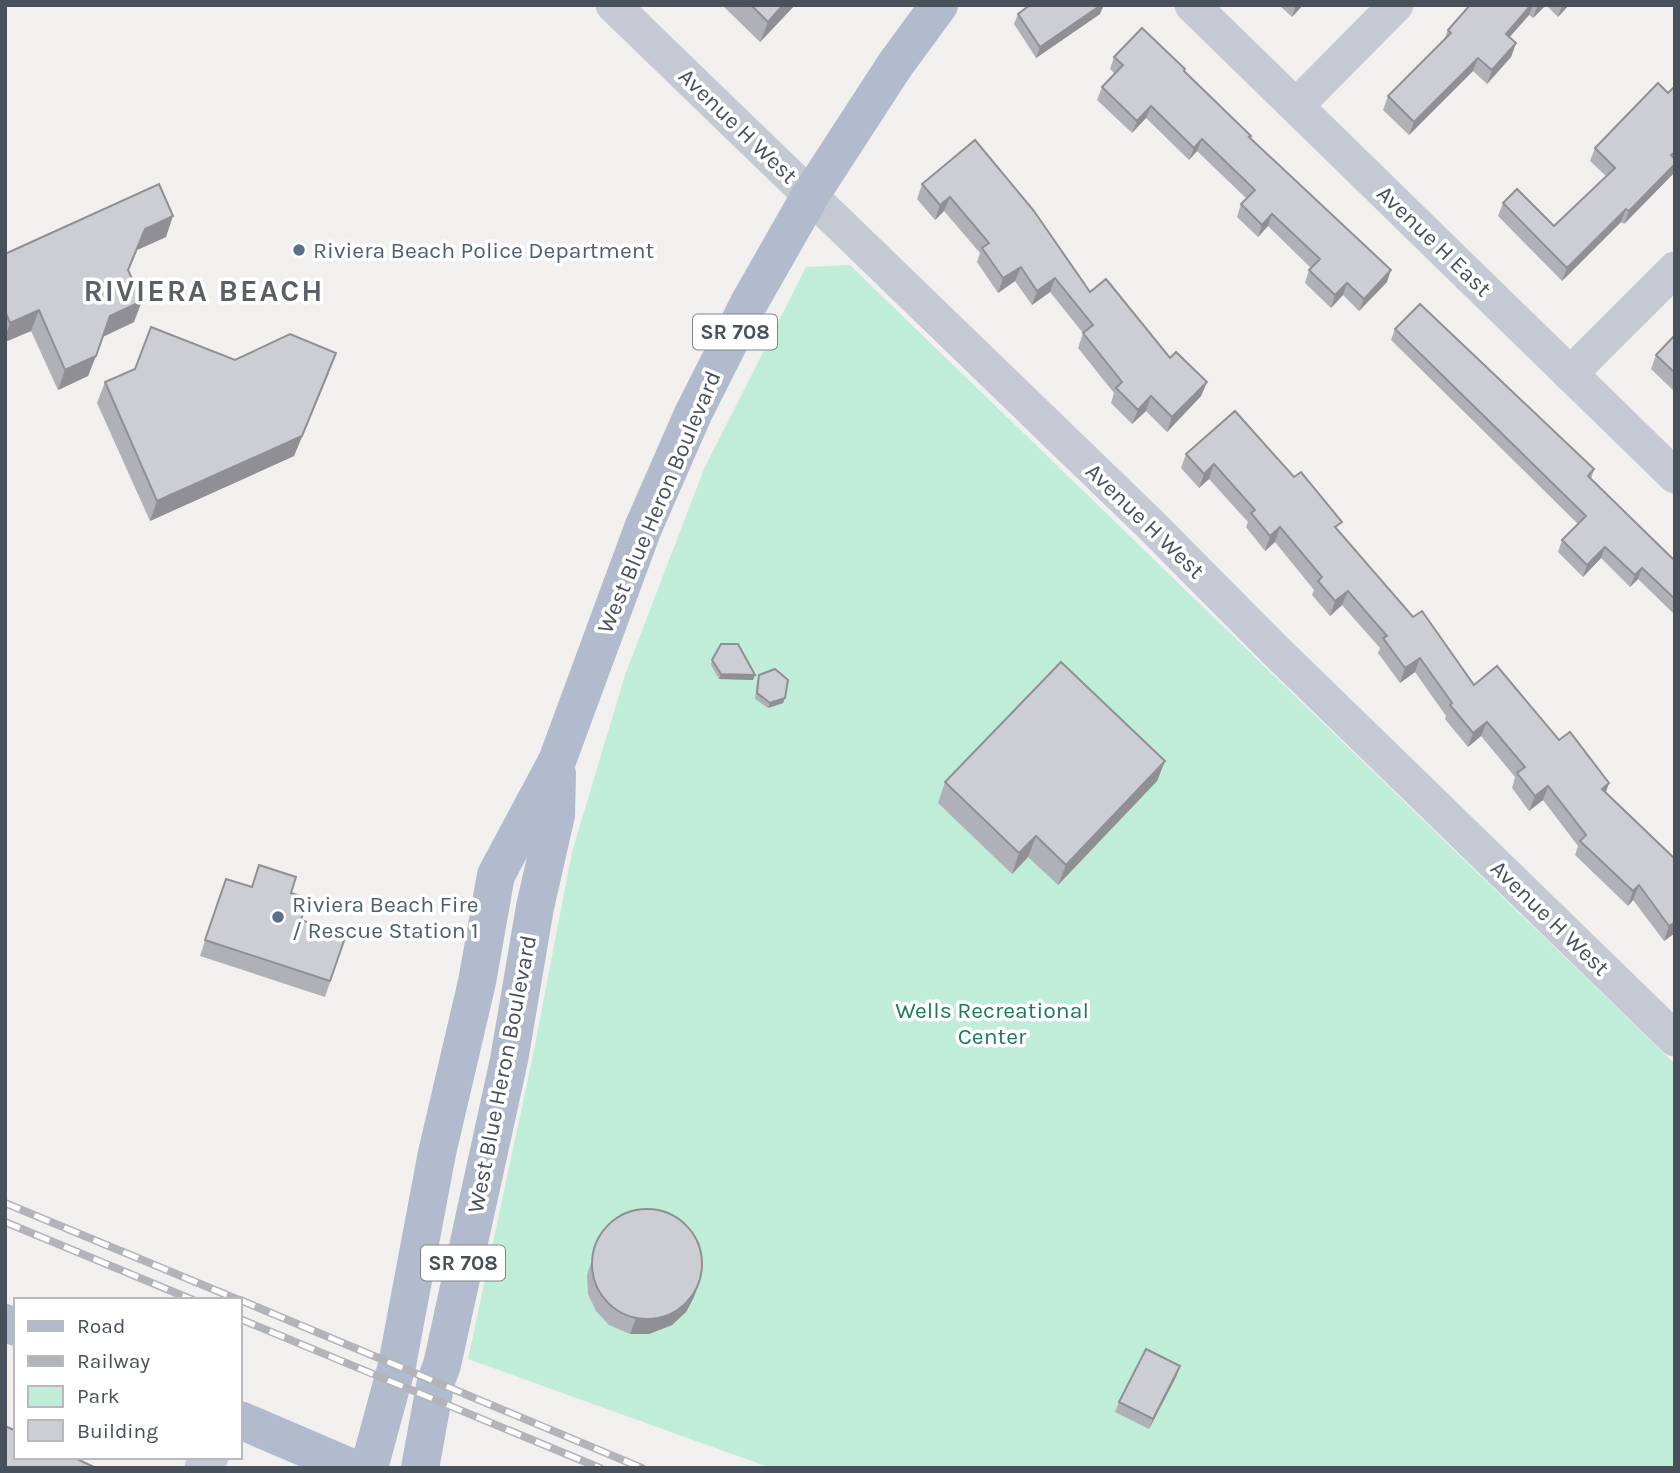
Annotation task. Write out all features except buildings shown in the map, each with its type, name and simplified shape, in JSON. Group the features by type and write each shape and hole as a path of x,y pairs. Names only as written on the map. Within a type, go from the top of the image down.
{"main road":[{"name":"West Blue Heron Boulevard","path":"369,1468 397,1365 437,1153 477,982 496,875 557,761 643,528 693,414 749,303 810,196 895,65 939,5"},
{"name":"West Blue Heron Boulevard","path":"420,1468 436,1381 442,1365 509,1060 534,908 556,815 557,761"},
{"path":"242,1421 352,1468"}],"street":[{"name":"Avenue H West","path":"613,5 1153,527 1274,649 1675,1039"},
{"name":"Avenue H East","path":"1192,5 1675,477"},
{"path":"1296,106 1396,5"},
{"path":"1570,374 1675,269"}],"green space":[{"name":"Wells Recreational Center","path":"850,265 1675,1064 1675,1468 771,1468 468,1359 532,1060 572,852 625,675 704,469 806,267"}],"railway":[{"path":"5,1203 234,1298"},
{"path":"5,1222 188,1298"},
{"path":"242,1301 642,1468"},
{"path":"242,1320 600,1468"}],"place":[{"name":"Riviera Beach Police Department","path":"299,250"},
{"name":"Riviera Beach Fire / Rescue Station 1","path":"278,917"}],"district":[{"name":"RIVIERA BEACH","path":"204,291"}]}
